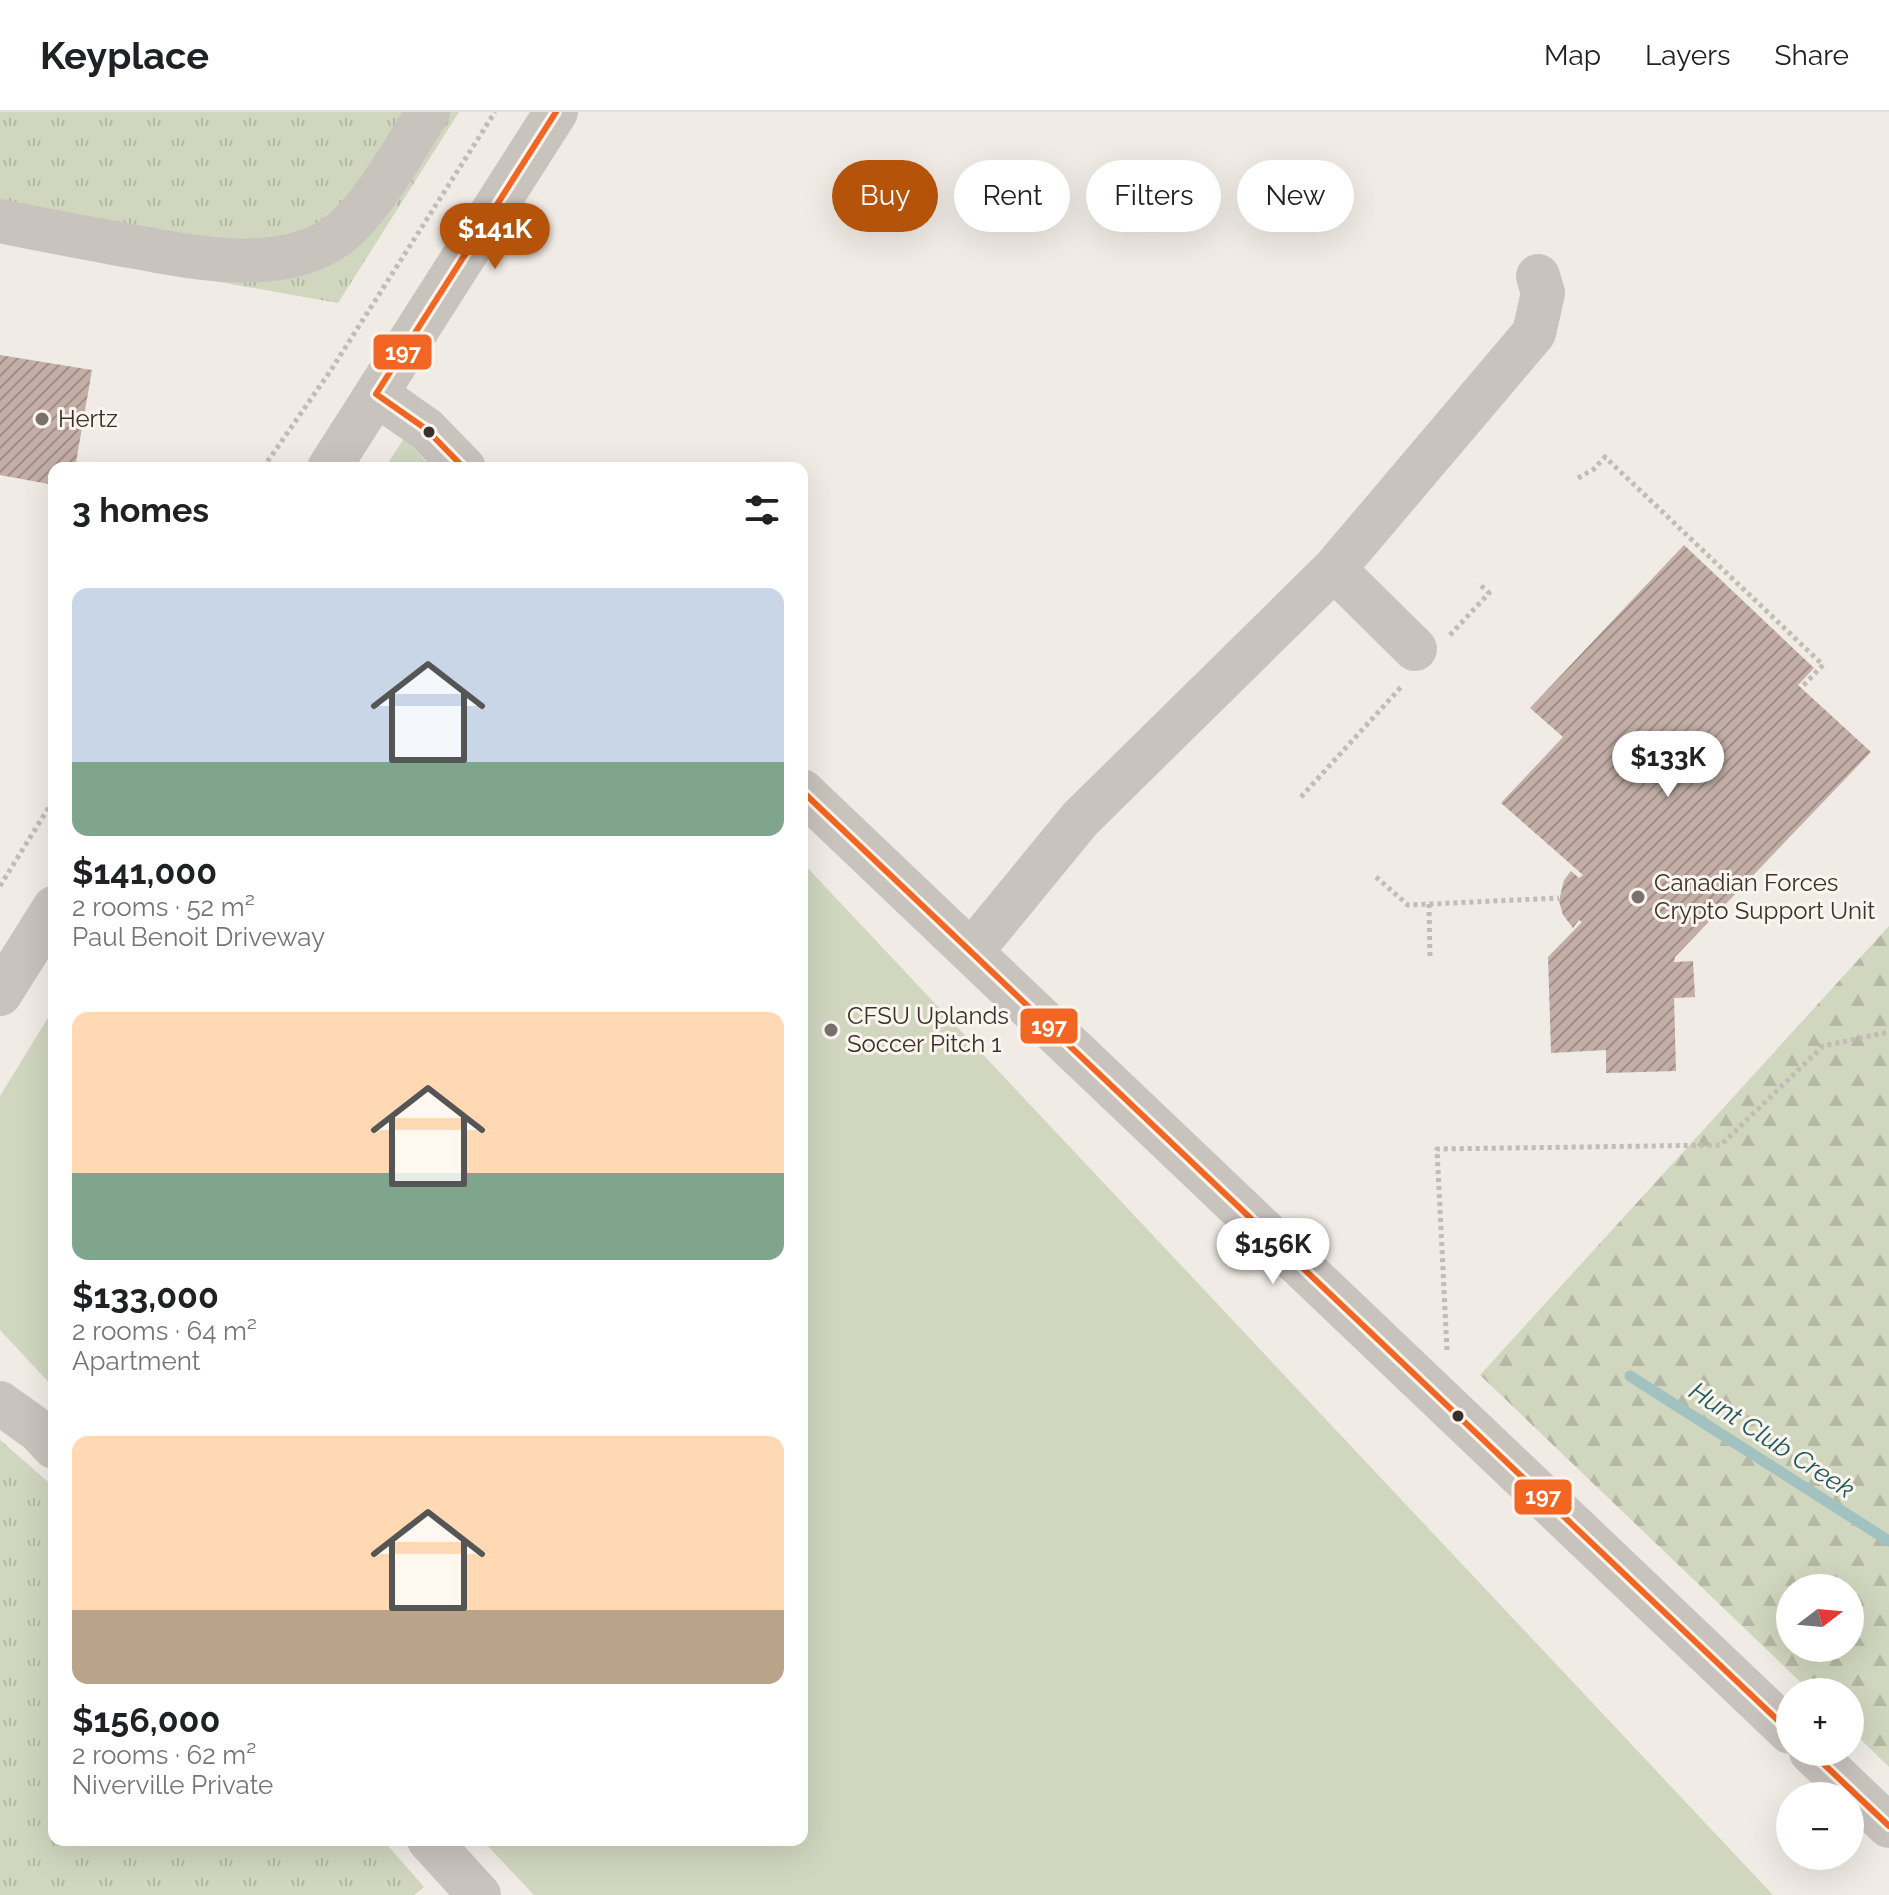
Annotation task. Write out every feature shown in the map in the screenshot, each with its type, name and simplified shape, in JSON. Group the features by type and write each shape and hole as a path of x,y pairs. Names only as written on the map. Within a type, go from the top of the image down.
{"street":[{"path":"0,221 199,259 276,258 301,253 342,231 360,212 428,112"},
{"path":"333,462 556,112"},
{"path":"971,952 1080,819 1334,569 1534,333 1543,293 1538,276"},
{"path":"376,394 426,429 458,462"},
{"path":"1334,569 1415,649"},
{"path":"808,797 1776,1719"},
{"path":"0,994 48,918"},
{"path":"0,1403 48,1441"},
{"path":"1826,1766 1889,1826"},
{"path":"434,1846 479,1895"}],"path":[{"path":"267,462 331,370 495,112"},
{"path":"1578,478 1594,469 1605,457 1823,665 1801,688"},
{"path":"0,886 48,809"},
{"path":"1376,877 1408,905 1559,898"},
{"path":"1429,904 1430,959"},
{"path":"1444,1403 1447,1348 1437,1149 1721,1145 1823,1046 1889,1032"}],"green space":[{"path":"0,112 418,112 333,224 247,251 0,205"},
{"path":"444,112 459,112 338,303 0,243 296,273"},
{"path":"404,438 426,462 389,462"},
{"path":"808,868 1773,1895 534,1895 488,1846 808,1846"},
{"path":"1889,926 1889,1767 1864,1743 1864,1678 1796,1678 1780,1662 1864,1662 1864,1574 1776,1574 1776,1658 1480,1375"},
{"path":"48,1018 48,1382 0,1330 0,1096"},
{"path":"0,1440 48,1482 48,1846 388,1846 424,1887 414,1895 0,1895"}],"building":[{"name":"Hertz","path":"0,355 92,370 76,462 48,462 48,484 0,475"},
{"path":"1684,545 1814,668 1798,685 1871,752 1675,957 1674,962 1693,961 1695,997 1674,998 1676,1071 1606,1073 1606,1050 1551,1053 1548,957 1582,922 1579,920 1573,928 1563,915 1559,901 1564,880 1571,871 1579,878 1583,875 1501,803 1563,737 1530,708"}],"waterway":[{"name":"Hunt Club Creek","path":"1630,1376 1889,1541"}],"transit line":[{"name":"197","path":"458,462 426,429 376,394 556,112"},
{"name":"197","path":"808,797 1776,1719"},
{"name":"197","path":"1826,1766 1889,1826"}],"place":[{"name":"Hertz","path":"42,419"},
{"name":"Canadian Forces Crypto Support Unit","path":"1638,897"},
{"name":"CFSU Uplands Soccer Pitch 1","path":"831,1030"}]}
